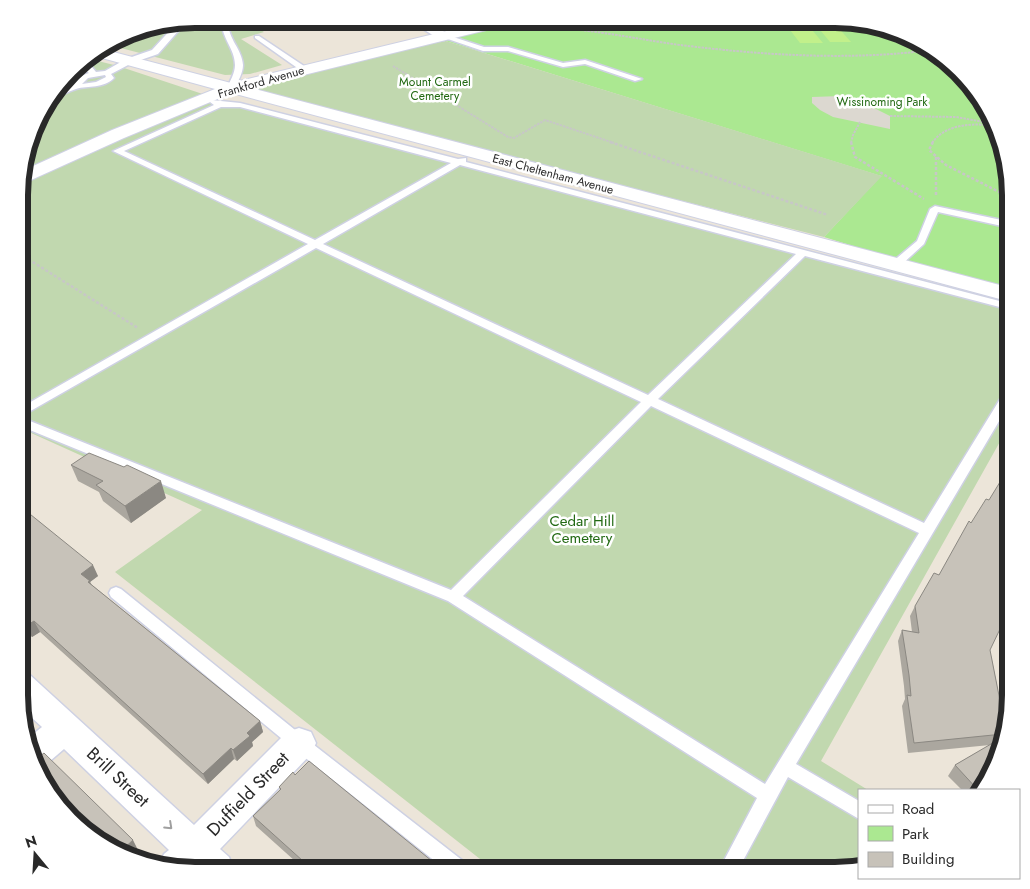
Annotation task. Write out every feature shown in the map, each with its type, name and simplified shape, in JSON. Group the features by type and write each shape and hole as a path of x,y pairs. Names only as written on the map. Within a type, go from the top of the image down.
{"street":[{"path":"430,28 444,36"},
{"name":"Frankford Avenue","path":"29,175 118,134 212,102 231,88 482,28"},
{"name":"East Cheltenham Avenue","path":"105,54 231,88 468,157 1002,293"},
{"name":"Brill Street","path":"28,693 66,728 196,862"},
{"path":"37,751 66,728"},
{"name":"Duffield Street","path":"196,862 299,743"}],"lane":[{"path":"225,28 225,36 237,56 239,67 231,88"},
{"path":"77,86 78,81 84,76 107,73 129,61 155,52 175,29"},
{"path":"444,36 483,49 508,49 563,65 585,62 638,79"},
{"path":"257,37 306,70"},
{"path":"86,67 94,74"},
{"path":"63,91 77,86 89,86 106,81 110,78 107,73"},
{"path":"928,531 117,152 212,102 240,104 468,157 804,252 1002,305"},
{"path":"28,408 468,157"},
{"path":"895,265 921,242 935,207 1002,223"},
{"path":"453,597 649,401 804,252"},
{"path":"733,861 768,796 1002,406"},
{"path":"28,424 217,499 453,597 768,796"},
{"path":"116,592 299,743 450,862"},
{"path":"786,767 858,810"}],"path":[{"path":"562,28 680,45 822,56 870,56 920,51"},
{"path":"373,54 508,138 514,138 545,120 828,215"},
{"path":"890,116 955,117 985,121"},
{"path":"860,122 851,137 852,150 855,156 935,207"},
{"path":"987,124 956,126 939,134 931,141 929,150 946,165 1002,193"},
{"path":"935,207 936,157"},
{"path":"28,259 153,337"}],"green space":[{"path":"258,28 264,32 241,39 282,65 250,74 225,75 117,47 141,36 173,29"},
{"name":"Wissinoming Park","path":"477,28 847,28 889,36 928,56 954,76 974,102 994,141 1002,183 1002,292 824,237 881,176 436,38"},
{"path":"789,28 810,28 823,43 800,43"},
{"path":"818,28 839,28 851,42 830,42"},
{"name":"Mount Carmel Cemetery","path":"436,38 882,176 824,237 231,88"},
{"name":"Cedar Hill Cemetery","path":"95,60 236,105 1002,307 1002,438 821,761 866,789 858,789 858,860 483,862 115,572 202,510 28,432 29,173 36,141 50,111 69,84"}],"shaded area":[{"path":"841,96 858,100 890,116 890,129 833,117 812,103 812,97"}],"building":[{"path":"89,453 124,467 127,465 161,481 125,506 96,485 103,481 71,465"},
{"path":"1002,479 1002,625 990,650 1001,708 997,735 914,743 907,695 911,696 909,675 902,630 919,633 915,606 934,573 939,575 969,521 971,523 986,499 989,500"},
{"path":"28,512 93,565 81,574 90,581 88,582 260,721 247,733 250,736 233,750 231,748 203,774 34,621 28,625"},
{"path":"996,741 990,759 974,786 955,765"},
{"path":"44,753 133,840 126,847 93,827 76,813 50,778 39,757"},
{"path":"309,761 433,862 304,862 253,816 281,789 279,787 293,772 295,775"}]}
